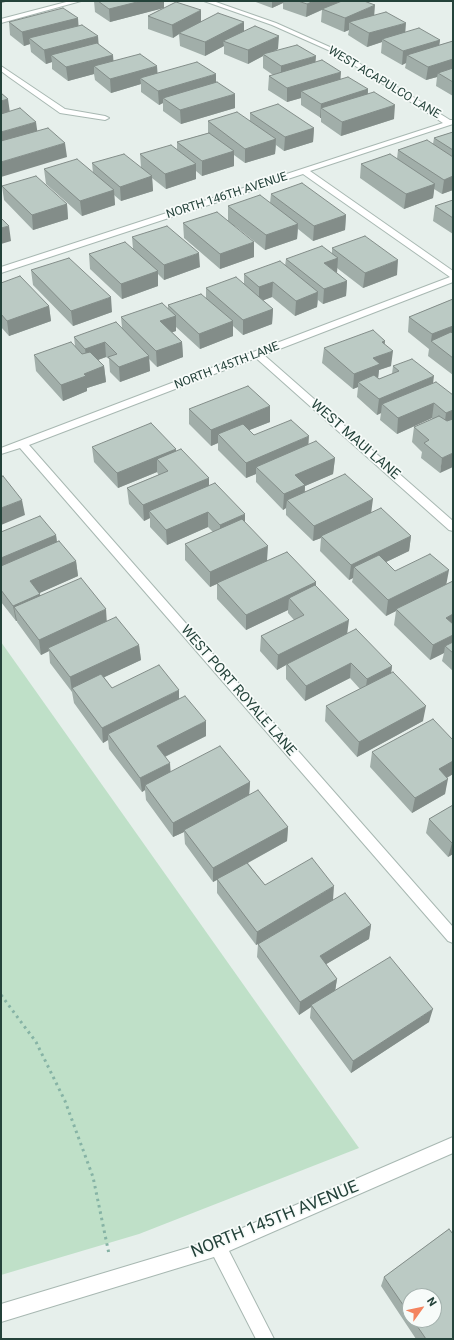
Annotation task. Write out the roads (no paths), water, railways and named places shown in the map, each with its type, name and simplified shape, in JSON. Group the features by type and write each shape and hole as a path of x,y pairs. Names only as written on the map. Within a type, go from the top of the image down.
{"street":[{"path":"1,21 61,3 78,1"},
{"name":"WEST ACAPULCO LANE","path":"207,1 274,24 339,53 451,122"},
{"path":"1,68 63,111 105,118"},
{"path":"1,79 11,76"},
{"name":"NORTH 146TH AVENUE","path":"1,270 451,122"},
{"path":"304,170 453,275"},
{"name":"NORTH 145TH LANE","path":"1,451 453,279"},
{"name":"WEST MAUI LANE","path":"258,354 453,526"},
{"name":"WEST PORT ROYALE LANE","path":"22,444 453,937"},
{"name":"NORTH 145TH AVENUE","path":"1,1313 218,1247 453,1145"},
{"path":"218,1247 265,1339"}]}
